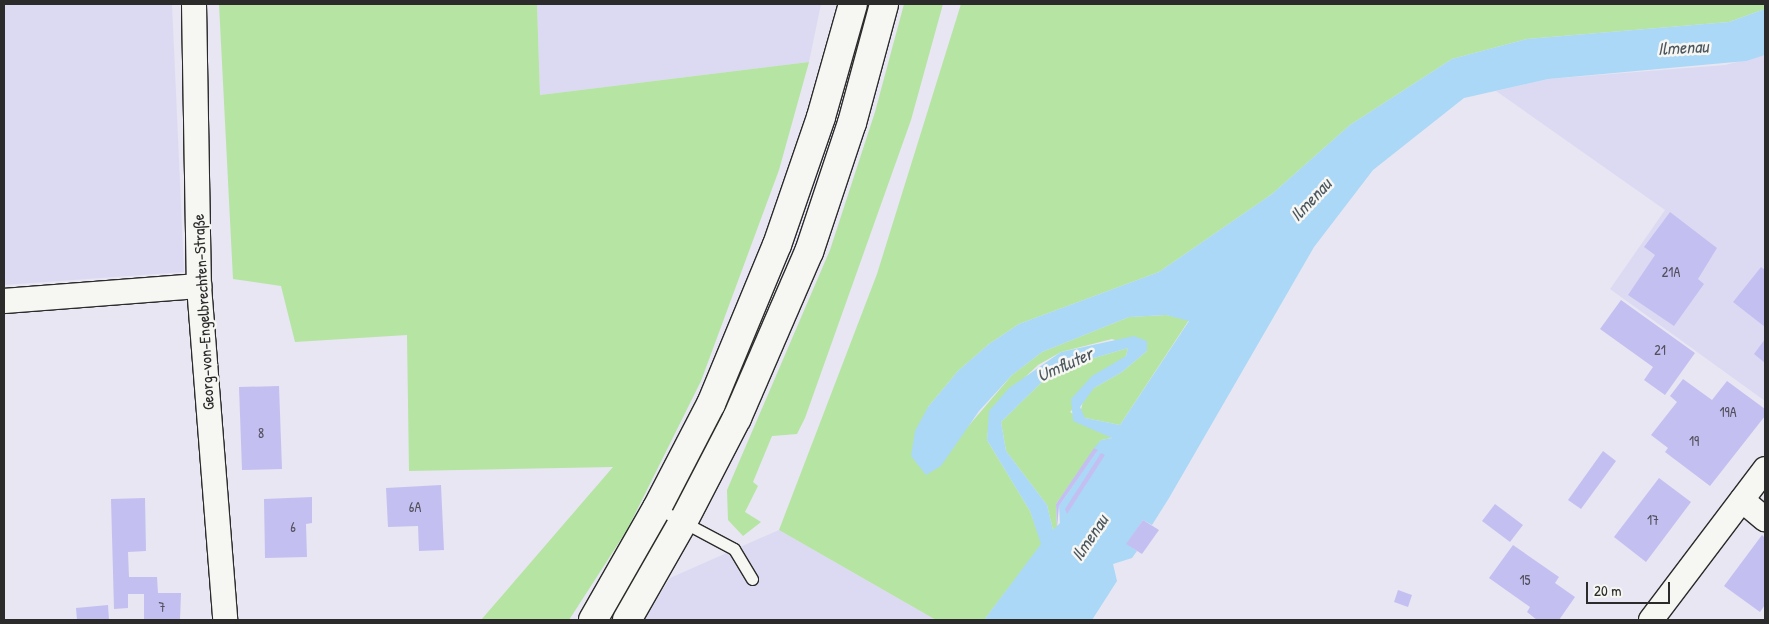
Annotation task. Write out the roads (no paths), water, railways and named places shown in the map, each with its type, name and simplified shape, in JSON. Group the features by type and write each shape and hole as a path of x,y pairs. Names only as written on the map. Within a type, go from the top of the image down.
{"main road":[{"path":"593,620 658,508 711,404 776,245 822,117 853,4"},
{"path":"627,620 684,522 737,418 809,252 852,123 884,4"}],"street":[{"name":"Georg-von-Engelbrechten-Straße","path":"194,4 199,286 224,620"},
{"path":"4,300 199,286"},
{"path":"1651,620 1765,469"},
{"path":"1742,500 1765,519"}],"lane":[{"path":"658,508 734,549 752,579"}],"water":[{"path":"1765,9 1765,55 1746,61 1548,79 1464,98 1373,170 1314,247 1152,525 1143,520 1127,544 1137,551 1132,558 1113,564 1117,581 1092,620 984,620 1041,544 1030,511 987,440 989,411 1009,388 1061,352 1134,336 1147,341 1147,351 1122,372 1094,388 1080,407 1085,418 1120,425 1189,321 1166,315 1129,317 1042,352 1012,375 979,411 941,466 926,475 911,456 915,431 928,407 958,371 989,344 1019,324 1159,272 1272,194 1350,125 1452,59 1527,39 1729,22","holes":["1128,348 1126,356 1092,376 1071,399 1073,421 1112,438 1101,440 1094,448 1097,451 1059,506 1060,523 1053,530 1047,505 1006,451 1001,422 1046,378 1070,365"]}],"water label":[{"name":"Ilmenau","path":"1683,48"},
{"name":"Ilmenau","path":"1311,200"},
{"name":"Umfluter","path":"1065,365"},
{"name":"Ilmenau","path":"1090,538"}]}
